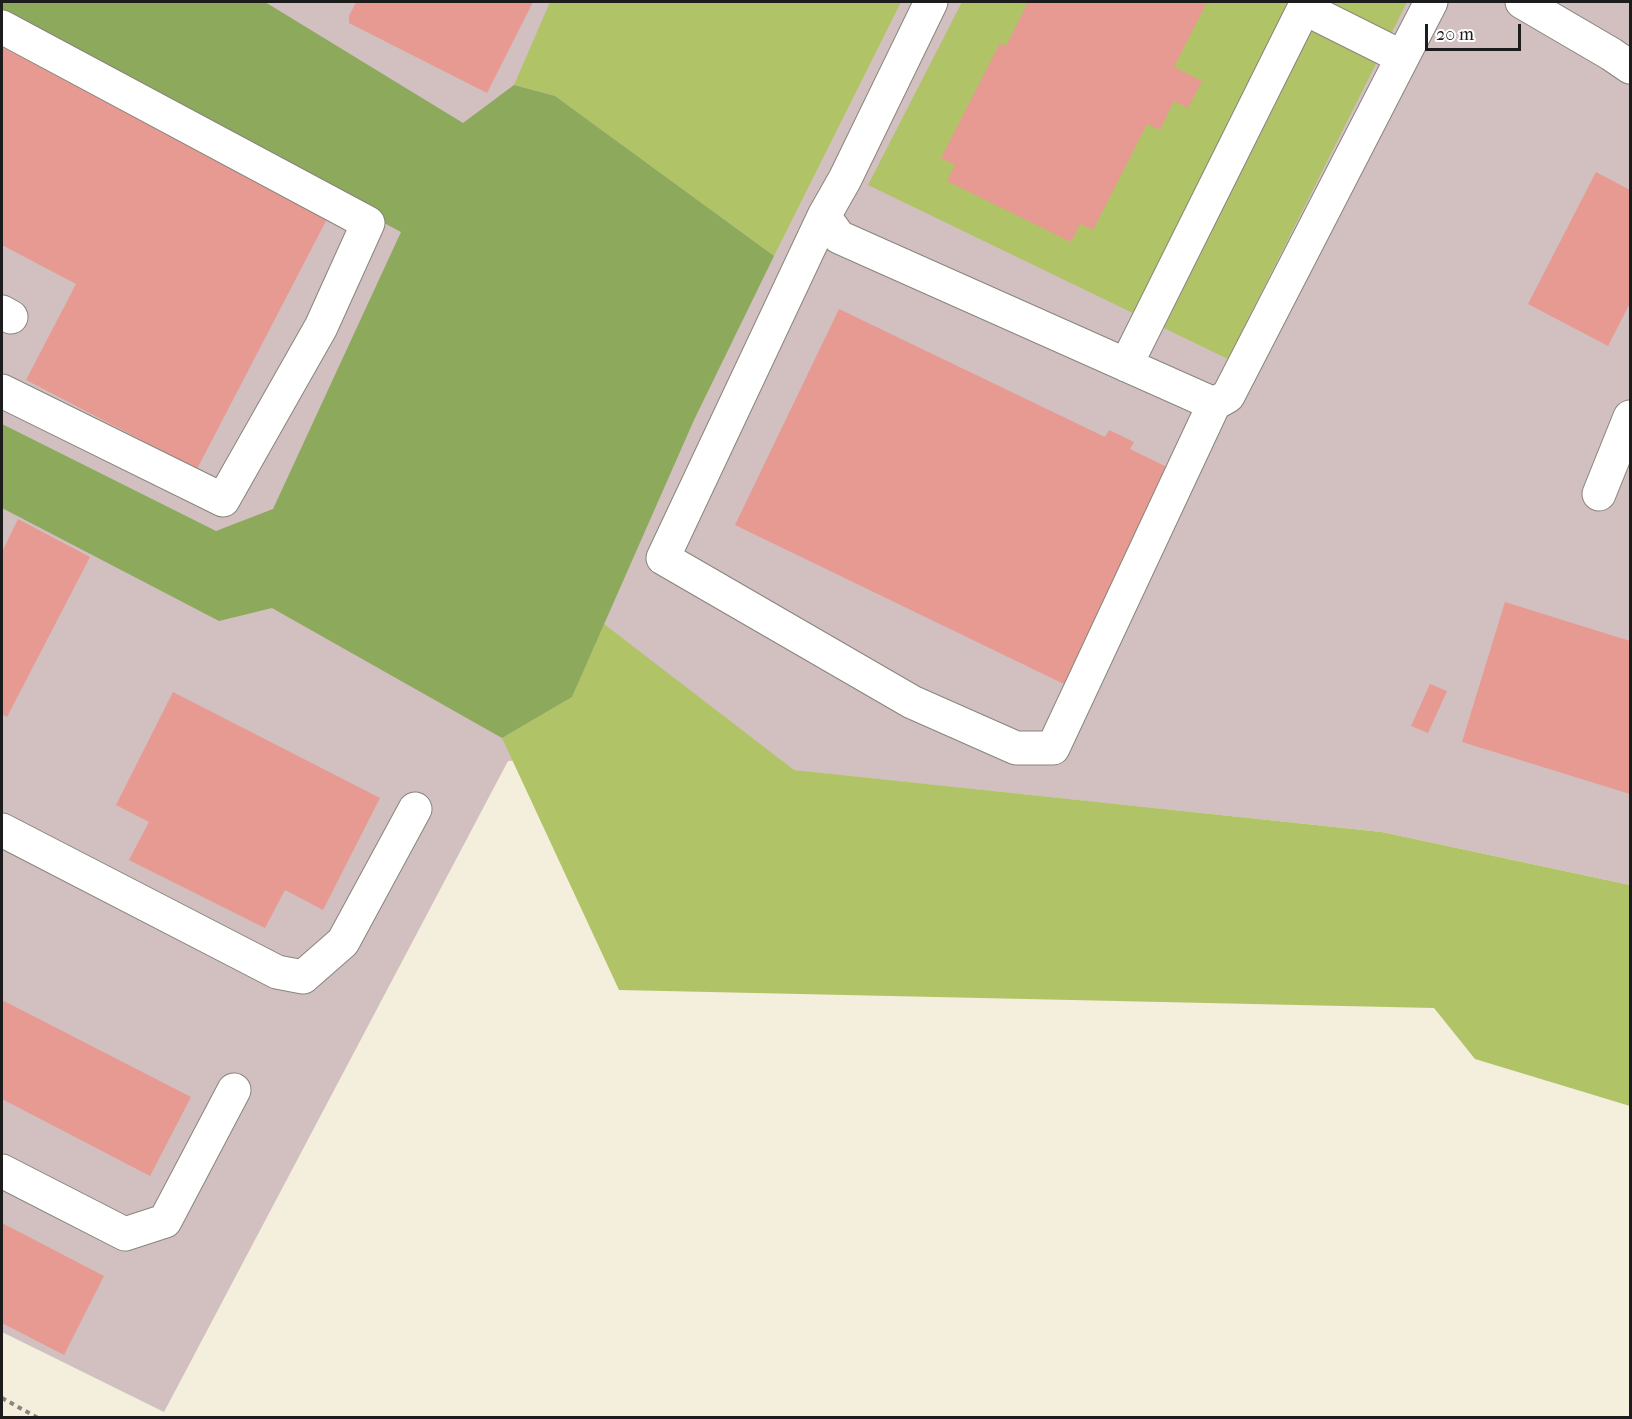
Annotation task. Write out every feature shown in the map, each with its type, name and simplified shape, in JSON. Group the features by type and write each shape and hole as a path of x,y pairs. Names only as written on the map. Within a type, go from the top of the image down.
{"street":[{"path":"931,2 824,216 663,558 912,702 1016,748 1053,748 1214,404 1228,396 1431,2"},
{"path":"1522,2 1630,67"},
{"path":"1126,364 1304,8 1402,57"},
{"path":"2,27 368,223 321,327 223,500 2,391"},
{"path":"824,216 839,237 1214,404"},
{"path":"1599,494 1630,417"},
{"path":"2,830 277,972 303,977 343,942 415,809"},
{"path":"2,1171 124,1234 165,1221 234,1090"}],"path":[{"path":"2,1398 38,1418"}],"shaded area":[{"path":"2,2 1630,2 1630,885 1382,832 628,753 508,761 164,1412 2,1332"}],"green space":[{"path":"2,2 265,2 463,123 514,85 555,96 774,256 694,420 572,697 502,738 272,608 219,621 2,508 2,424 216,531 273,509 401,232 2,20"},
{"path":"550,2 901,2 774,256 555,96 514,85"},
{"path":"962,2 1407,2 1228,359 868,185"},
{"path":"604,624 794,770 1382,832 1630,885 1630,1106 1475,1059 1434,1008 619,990 502,738 572,697"}],"building":[{"path":"356,2 533,2 487,93 349,23 349,16"},
{"path":"1022,2 1207,2 1174,67 1202,81 1188,108 1174,101 1160,130 1147,124 1093,230 1080,224 1071,242 947,181 955,165 941,158 1000,43 1006,46 1027,4"},
{"path":"2,47 328,217 197,469 26,380 76,284 2,245"},
{"path":"1596,172 1630,190 1630,303 1608,346 1528,304"},
{"path":"839,309 1105,437 1109,430 1134,442 1130,449 1173,470 1068,686 735,525"},
{"path":"18,519 90,557 7,717 2,714 2,552"},
{"path":"1505,602 1630,641 1630,794 1462,742"},
{"path":"1430,684 1447,691 1428,733 1411,726"},
{"path":"173,692 380,798 323,910 285,890 265,928 129,860 149,822 116,805"},
{"path":"2,1000 191,1097 150,1176 2,1099"},
{"path":"2,1223 104,1276 64,1355 2,1323"}]}
